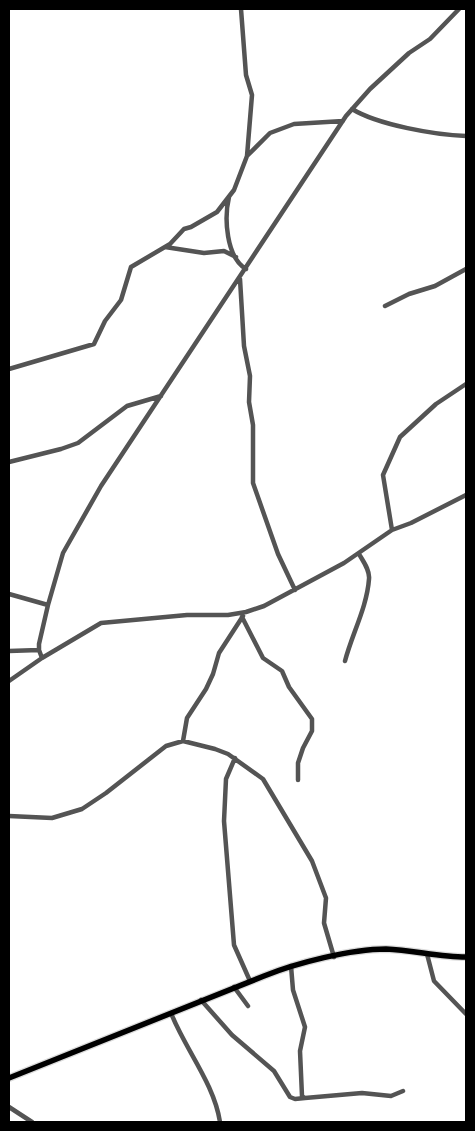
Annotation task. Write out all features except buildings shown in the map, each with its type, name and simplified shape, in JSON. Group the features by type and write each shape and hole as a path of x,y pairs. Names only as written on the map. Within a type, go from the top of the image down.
{"main road":[{"path":"9,1078 201,1000 291,966 380,949 466,957"}],"street":[{"path":"241,9 246,75 252,95 247,156 230,196 226,224 229,240 237,258 246,270"},
{"path":"42,658 38,650 48,605 63,553 101,486 352,109 370,89 409,53 430,40 459,9"},
{"path":"352,109 360,114 392,124 444,135 466,136"},
{"path":"247,156 270,134 283,126 343,121"},
{"path":"9,369 94,344 105,321 121,300 131,267 171,243 180,231 216,212 230,196"},
{"path":"165,247 204,253 224,251 237,258"},
{"path":"385,306 409,294 435,286 466,269"},
{"path":"240,278 244,346 250,376 249,402 253,425 252,483 278,554 295,590"},
{"path":"392,530 384,475 400,437 436,404 466,384"},
{"path":"9,462 62,449 78,443 126,406 161,396"},
{"path":"9,681 42,658 101,623 246,612 295,590 359,554 392,530 411,524 466,495"},
{"path":"345,661 357,626 369,579 365,564 359,554"},
{"path":"9,594 48,605"},
{"path":"183,741 187,718 206,689 219,653 246,612"},
{"path":"242,617 263,658 271,666 282,671 289,687 312,718 312,731 298,762 298,780"},
{"path":"9,650 38,650"},
{"path":"9,816 52,818 82,809 126,778 160,748 183,741 216,749 235,758 263,779 312,861 324,890 324,923 334,957"},
{"path":"235,758 226,779 224,821 234,945 250,981"},
{"path":"427,954 434,981 466,1014"},
{"path":"291,966 293,990 305,1027 300,1051 300,1087 305,1098"},
{"path":"234,987 248,1006"},
{"path":"201,1000 232,1035 274,1071 290,1097 295,1099 362,1092 391,1096 403,1091"},
{"path":"171,1012 182,1040 206,1083 220,1122"},
{"path":"9,1107 32,1122"}]}
